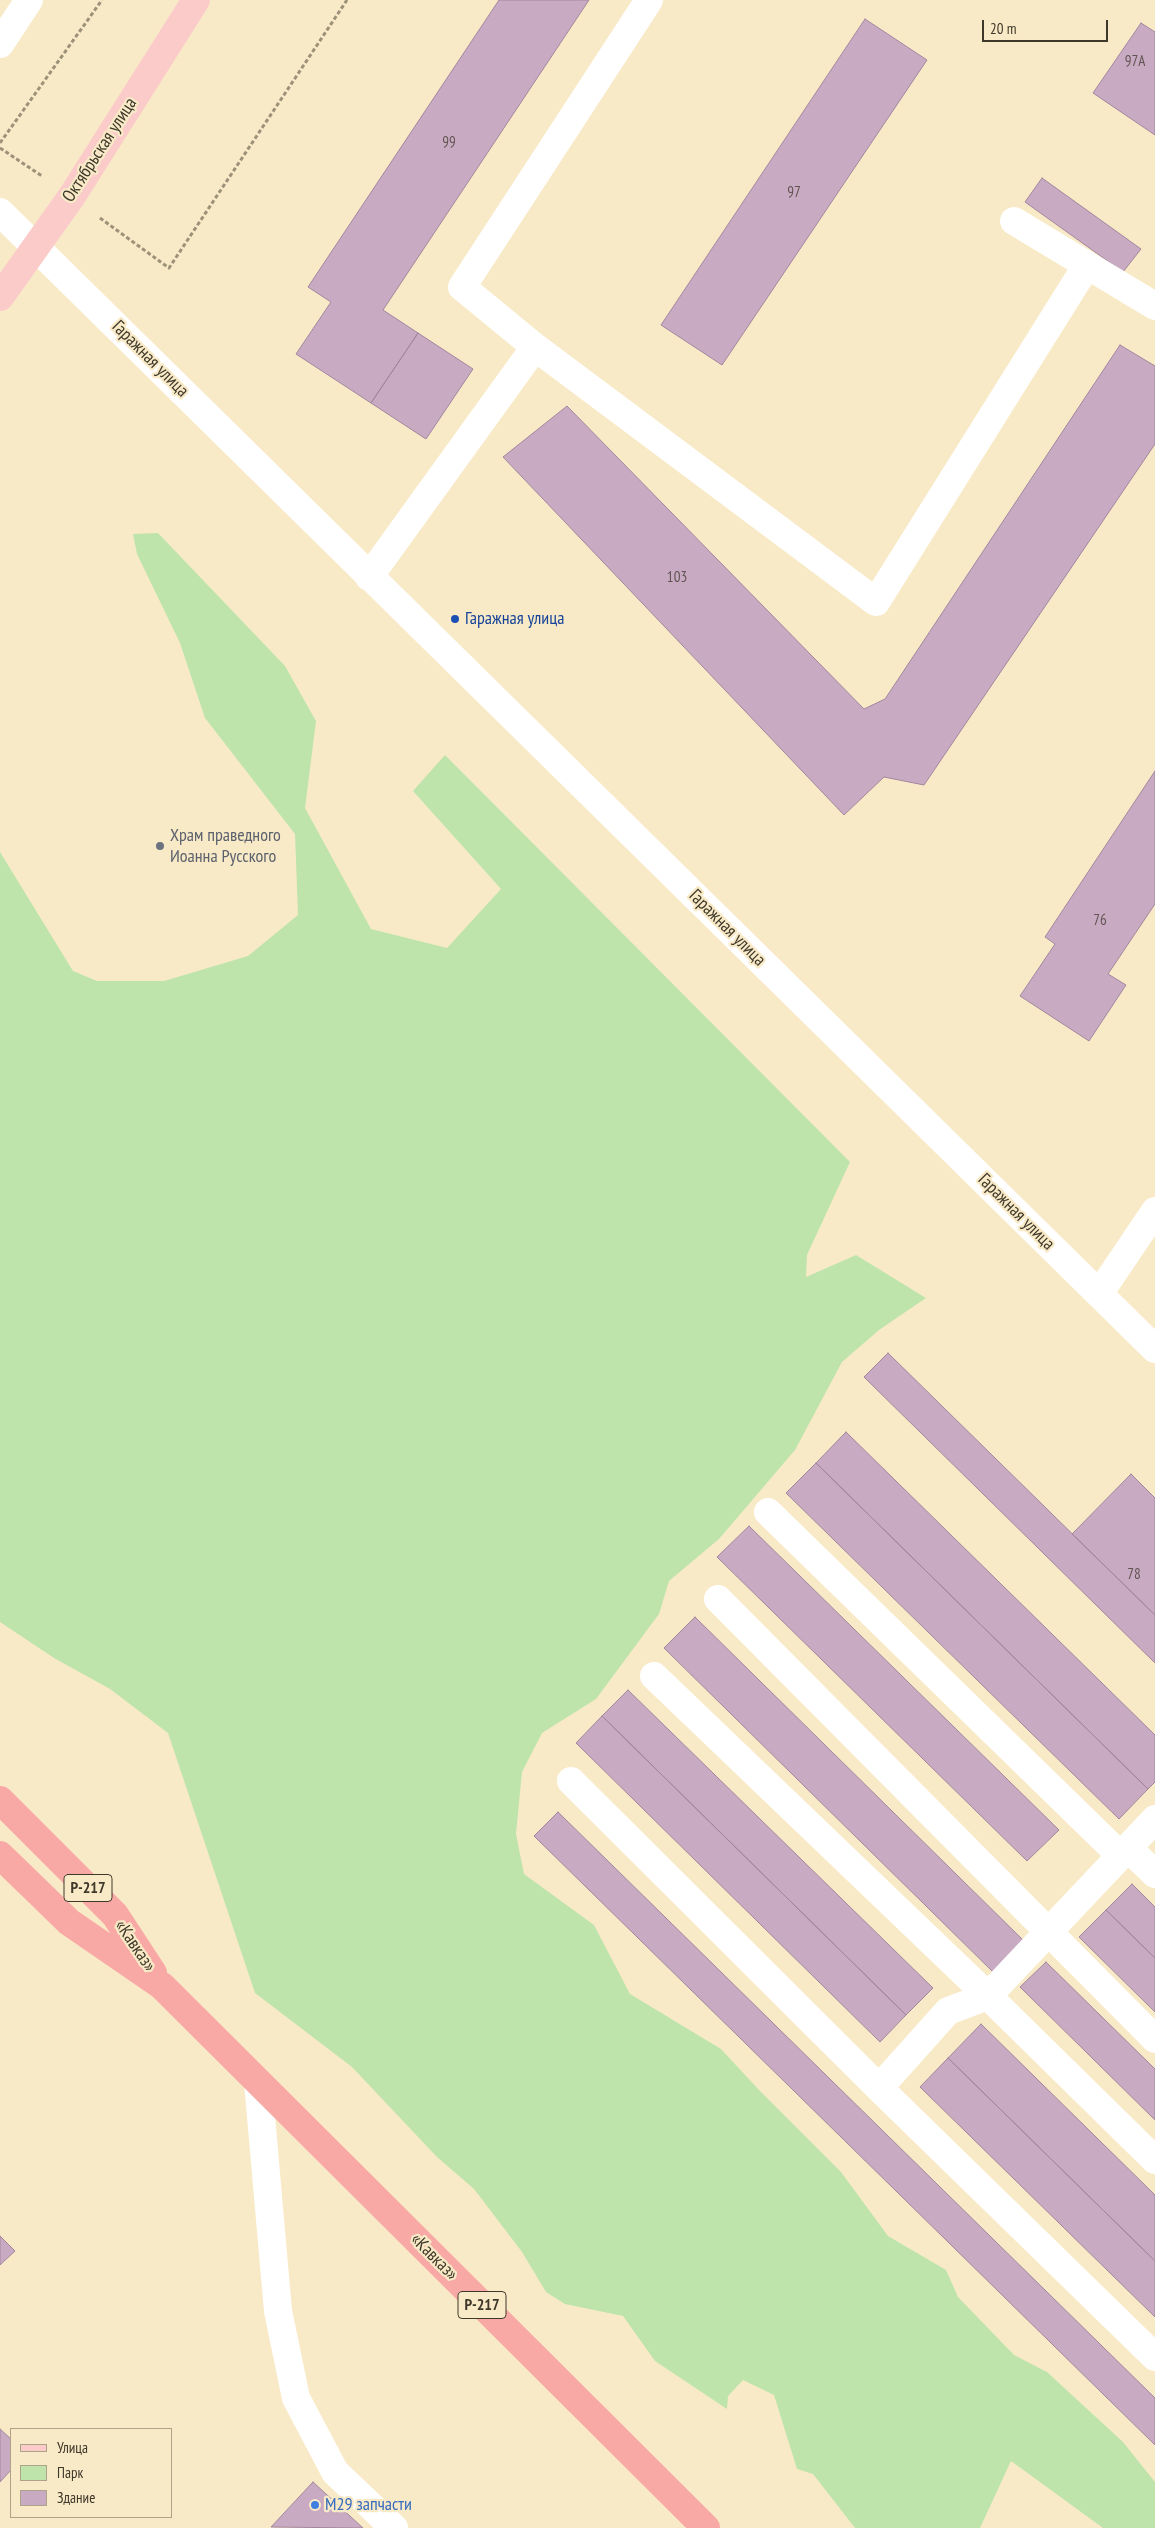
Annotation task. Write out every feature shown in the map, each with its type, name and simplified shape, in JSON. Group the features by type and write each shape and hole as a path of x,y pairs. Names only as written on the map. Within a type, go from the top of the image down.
{"highway":[{"name":"«Кавказ»","path":"0,1800 115,1915 162,1986"},
{"name":"«Кавказ»","path":"2,1860 70,1922 162,1986 706,2528"}],"main road":[{"name":"Октябрьская улица","path":"0,298 72,196 196,0"}],"street":[{"path":"0,44 29,0"},
{"path":"649,0 462,287 535,347 876,602 1087,265"},
{"name":"Гаражная улица","path":"0,212 1155,1349"},
{"path":"1014,221 1155,306"},
{"path":"369,577 535,347"},
{"path":"1099,1294 1155,1211"},
{"path":"768,1512 1125,1852 1155,1874"},
{"path":"718,1599 1155,2039"},
{"path":"654,1676 988,1996 1155,2160"},
{"path":"571,1781 879,2088 1155,2357"},
{"path":"879,2088 948,2011 988,1996 1155,1819"},
{"path":"258,2082 278,2312 296,2398 335,2472 394,2528"}],"path":[{"path":"0,143 102,0"},
{"path":"0,148 72,196 168,268 347,0"}],"green space":[{"path":"158,533 285,666 316,721 305,808 371,929 447,948 501,889 413,791 445,755 850,1162 807,1255 806,1277 856,1255 926,1298 879,1330 842,1362 795,1450 719,1539 669,1581 659,1614 596,1699 542,1733 522,1772 516,1834 524,1874 594,1925 630,1994 721,2049 841,2172 888,2236 946,2270 958,2297 1014,2355 1047,2372 1123,2442 1155,2482 1155,2528 1103,2528 1011,2461 980,2528 855,2528 813,2474 797,2469 774,2395 743,2380 728,2396 727,2409 655,2361 623,2316 565,2304 546,2292 522,2252 474,2189 437,2157 352,2067 255,1993 168,1733 110,1689 54,1658 0,1622 0,852 73,971 97,981 164,981 248,956 298,915 295,834 205,718 180,643 137,554 133,534"}],"building":[{"path":"499,0 589,0 383,310 418,333 371,403 296,354 331,302 308,287"},
{"path":"865,19 927,60 722,365 661,325"},
{"path":"1141,23 1155,32 1155,135 1093,93"},
{"path":"1042,178 1141,249 1123,272 1025,202"},
{"path":"418,333 473,369 426,439 371,403"},
{"path":"1120,345 1155,366 1155,444 924,785 884,777 844,815 503,457 567,406 864,709 885,699"},
{"path":"1155,771 1155,904 1108,974 1126,985 1089,1041 1020,996 1055,944 1045,937"},
{"path":"888,1353 1155,1615 1155,1663 864,1377"},
{"path":"846,1432 1155,1735 1155,1782 1148,1789 816,1463"},
{"path":"816,1463 1148,1789 1119,1819 786,1493"},
{"path":"1131,1474 1155,1498 1155,1615 1072,1534"},
{"path":"749,1526 1059,1830 1027,1861 717,1557"},
{"path":"695,1617 1023,1940 993,1972 664,1648"},
{"path":"628,1690 933,1988 906,2015 602,1716"},
{"path":"602,1716 906,2015 880,2042 576,1743"},
{"path":"558,1812 1155,2398 1155,2445 534,1836"},
{"path":"1132,1884 1155,1907 1155,1958 1106,1910"},
{"path":"1106,1910 1155,1958 1155,2012 1079,1937"},
{"path":"1046,1962 1155,2069 1155,2120 1020,1987"},
{"path":"981,2024 1155,2195 1155,2261 948,2058"},
{"path":"948,2058 1155,2261 1155,2317 920,2087"},
{"path":"0,2236 15,2251 0,2265"},
{"path":"0,2429 10,2438 10,2471 0,2482"},
{"name":"М29 запчасти","path":"313,2482 363,2528 271,2527"}],"place":[{"name":"Гаражная улица","path":"455,619"},
{"name":"Храм праведного Иоанна Русского","path":"160,846"},
{"name":"М29 запчасти","path":"315,2505"}]}
